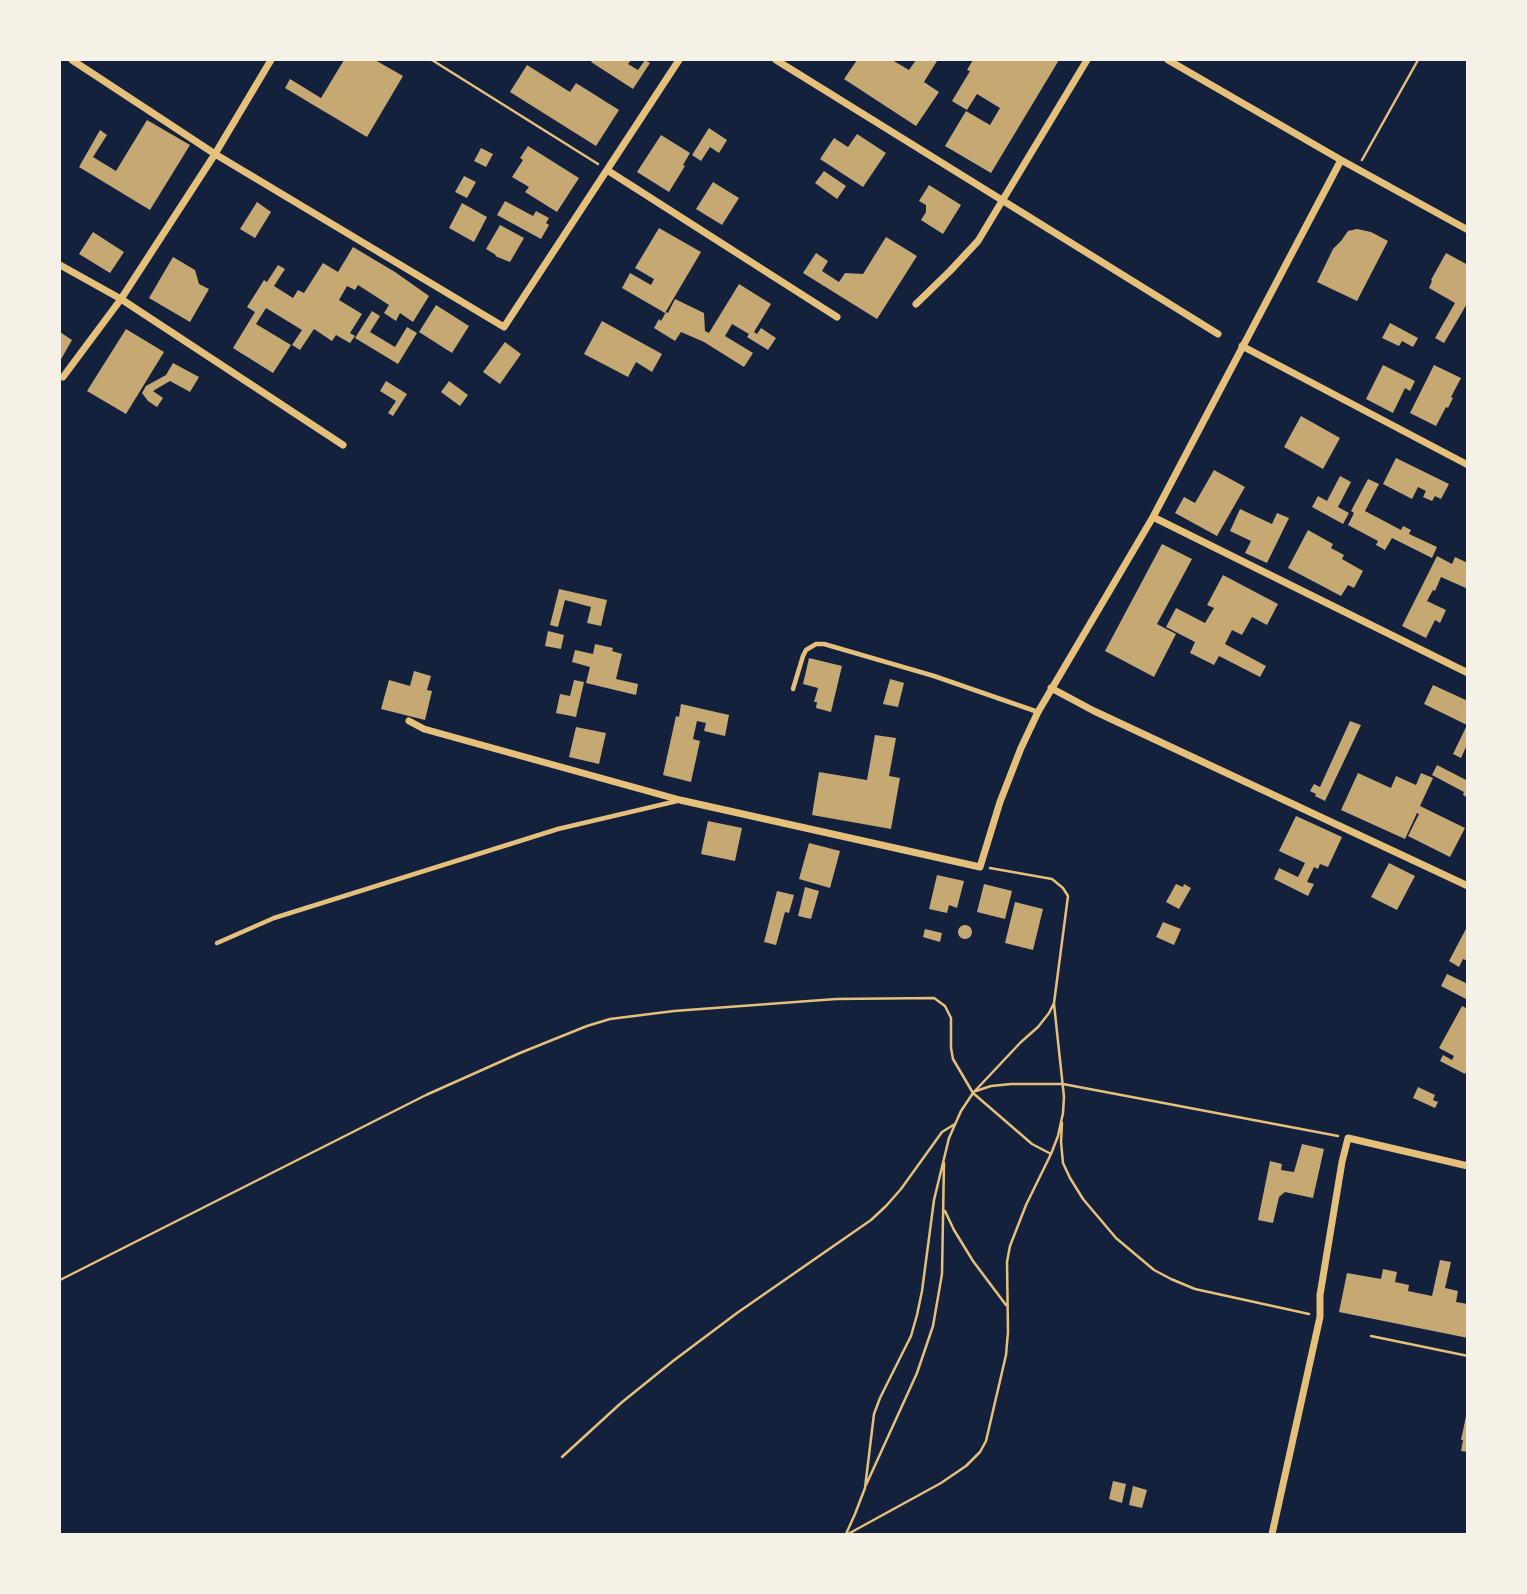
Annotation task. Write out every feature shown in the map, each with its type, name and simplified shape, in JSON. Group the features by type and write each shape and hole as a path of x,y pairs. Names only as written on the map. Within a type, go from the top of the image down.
{"street":[{"path":"72,60 215,154 505,327 678,60"},
{"path":"63,377 121,299 215,154 271,60"},
{"path":"776,60 1218,334"},
{"path":"916,304 978,241 1087,60"},
{"path":"1168,60 1468,230"},
{"path":"409,721 424,729 680,800 980,867 1000,802 1038,712 1153,517 1342,160"},
{"path":"607,170 837,317"},
{"path":"60,265 121,299 343,445"},
{"path":"1242,346 1468,465"},
{"path":"1153,517 1468,673"},
{"path":"1051,688 1094,712 1468,886"},
{"path":"1272,1535 1320,1317 1320,1295 1348,1138 1468,1166"}],"lane":[{"path":"793,689 806,650 816,644 824,644 934,676 1038,712"},
{"path":"217,943 274,918 558,829 680,800"}],"path":[{"path":"432,60 607,170"},
{"path":"1359,169 1365,153 1418,60"},
{"path":"980,867 1052,879 1068,896 1054,1003 1064,1097 1061,1142 1063,1163 1083,1199 1116,1238 1154,1270 1171,1279 1195,1289 1320,1317"},
{"path":"60,1280 426,1095 531,1048 610,1019 836,999 934,998 945,1006 951,1018 953,1059 973,1093 1032,1144 1051,1154"},
{"path":"864,1488 874,1414 911,1336 918,1315 934,1200 949,1138 961,1111 973,1093 1038,1027 1054,1003"},
{"path":"973,1093 991,1086 1063,1084 1348,1138"},
{"path":"847,1535 941,1483 966,1466 980,1452 986,1441 1006,1355 1007,1262 1010,1247 1026,1205 1051,1154 1063,1113"},
{"path":"562,1457 621,1403 673,1361 757,1298 871,1220 901,1189 942,1132 955,1123"},
{"path":"847,1535 864,1488 917,1373 939,1303 944,1157"},
{"path":"944,1208 973,1261 1007,1307"},
{"path":"1371,1336 1468,1356"}],"building":[{"path":"344,60 375,60 403,76 367,137 285,88 290,79 321,98"},
{"path":"631,60 628,64 638,70 645,60 650,63 633,89 591,62"},
{"path":"857,60 892,60 909,70 916,60 937,61 924,82 939,92 916,126 844,79"},
{"path":"973,60 1059,60 991,173 945,146 966,111 990,125 1000,108 977,94 967,110 952,101 970,71 967,70"},
{"path":"527,65 570,92 576,83 619,110 596,146 510,92"},
{"path":"147,120 190,145 150,210 79,167 100,130 107,135 93,157 116,171"},
{"path":"709,128 727,140 719,153 710,147 701,161 692,155"},
{"path":"857,134 886,153 863,187 820,159 834,138 848,147"},
{"path":"661,135 690,153 669,192 637,172"},
{"path":"528,146 579,178 557,212 525,192 529,187 512,177"},
{"path":"481,148 493,154 486,167 474,161"},
{"path":"824,171 846,186 837,199 815,183"},
{"path":"464,176 476,182 467,198 455,192"},
{"path":"713,182 739,198 722,225 696,209"},
{"path":"929,185 961,205 943,234 921,220 926,212 926,205 919,201"},
{"path":"505,201 533,216 536,211 549,218 546,223 549,225 541,239 497,215"},
{"path":"257,202 271,212 255,238 240,229"},
{"path":"462,203 487,217 474,242 449,228"},
{"path":"500,225 524,238 510,262 486,249"},
{"path":"659,228 701,252 665,313 622,288 630,273 651,285 654,279 635,268"},
{"path":"1357,229 1371,232 1388,241 1357,301 1317,282 1333,249 1348,231"},
{"path":"93,232 124,252 110,273 79,254"},
{"path":"886,237 917,256 877,319 803,273 816,253 828,261 822,271 839,282 845,273 863,274"},
{"path":"353,247 429,296 413,322 400,313 396,321 384,313 389,305 358,285 355,290 347,286 339,300 362,314 350,333 355,336 350,343 336,335 332,341 314,329 300,350 292,345 302,330 266,308 256,324 291,345 273,373 233,348 255,312 247,307 264,280 267,282 278,265 285,269 274,286 293,298 298,290 304,293 323,263 338,272"},
{"path":"1446,253 1468,265 1468,302 1444,343 1435,338 1455,303 1429,288"},
{"path":"173,257 195,270 199,284 209,289 190,322 149,298"},
{"path":"739,284 771,304 754,332 757,334 761,328 776,338 768,350 732,324 725,336 753,353 744,367 704,342 681,332 675,341 654,328 659,319 661,321 666,312 668,313 675,299 704,313 705,331 709,333"},
{"path":"436,305 469,326 452,353 419,332"},
{"path":"372,311 380,316 370,332 395,347 407,327 417,333 398,364 355,338"},
{"path":"602,321 662,354 652,372 636,362 628,377 584,354"},
{"path":"1390,323 1418,338 1413,347 1402,341 1399,346 1382,338"},
{"path":"126,329 164,352 126,414 87,391"},
{"path":"60,332 72,340 60,361"},
{"path":"505,342 521,354 500,384 483,372"},
{"path":"173,363 199,377 190,392 170,381 153,391 163,398 157,407 142,393 146,386 166,375"},
{"path":"1383,365 1415,381 1410,391 1405,388 1393,413 1366,399"},
{"path":"1434,365 1461,378 1448,408 1446,407 1436,426 1410,413"},
{"path":"386,381 407,394 393,416 388,413 396,401 380,391"},
{"path":"449,381 468,395 460,406 441,392"},
{"path":"1301,416 1340,438 1323,469 1284,447"},
{"path":"1396,458 1449,484 1441,499 1435,496 1432,501 1423,497 1426,491 1418,487 1412,499 1383,484"},
{"path":"1214,470 1245,487 1217,536 1175,513 1184,497 1195,503"},
{"path":"1340,476 1351,482 1338,507 1349,513 1343,524 1312,507 1318,496 1327,501"},
{"path":"1368,479 1379,484 1365,511 1401,530 1403,526 1411,530 1409,534 1437,547 1432,558 1392,538 1385,550 1376,545 1378,541 1348,525 1354,513 1351,511"},
{"path":"1240,509 1272,524 1277,513 1289,518 1267,563 1245,553 1251,541 1230,531"},
{"path":"1308,530 1333,544 1331,548 1344,555 1342,559 1363,571 1354,588 1348,585 1341,596 1288,568"},
{"path":"1162,544 1192,559 1157,624 1176,634 1154,677 1105,651"},
{"path":"1437,556 1452,564 1455,557 1468,563 1468,589 1441,577 1427,601 1446,610 1440,623 1435,620 1426,638 1402,626"},
{"path":"1223,575 1278,604 1267,625 1252,617 1242,635 1232,630 1225,644 1266,666 1260,677 1219,656 1214,665 1190,653 1195,642 1166,627 1176,608 1205,623 1214,608 1207,605"},
{"path":"559,589 607,600 601,626 587,623 591,607 565,600 558,627 550,625"},
{"path":"548,631 564,635 561,649 545,646"},
{"path":"595,644 613,648 612,651 622,654 616,679 638,684 636,695 586,683 590,667 572,662 575,650 593,654"},
{"path":"809,658 842,666 831,712 816,708 817,702 814,702 818,688 803,684"},
{"path":"414,671 431,676 427,690 432,691 425,720 381,709 389,680 410,686"},
{"path":"890,679 904,683 898,707 883,704"},
{"path":"574,680 584,682 576,717 556,713 560,694 570,696"},
{"path":"1433,685 1468,701 1468,748 1466,747 1461,758 1453,754 1467,725 1424,704"},
{"path":"681,704 729,715 725,736 704,731 706,723 697,721 693,739 700,741 691,782 663,775"},
{"path":"1350,721 1361,725 1325,801 1310,791 1314,784 1320,787"},
{"path":"576,727 606,733 599,764 569,757"},
{"path":"875,735 896,738 889,776 900,778 891,829 812,815 819,772 867,780"},
{"path":"1437,765 1468,781 1468,798 1463,795 1464,792 1432,775"},
{"path":"1358,773 1391,788 1396,776 1416,785 1421,773 1433,778 1420,806 1465,828 1450,857 1408,836 1419,814 1417,813 1405,839 1341,810"},
{"path":"1296,816 1342,837 1328,867 1320,864 1318,869 1314,867 1307,882 1314,884 1308,896 1274,879 1279,868 1298,877 1305,863 1279,851"},
{"path":"708,821 742,828 735,861 701,854"},
{"path":"809,843 840,851 830,888 799,879"},
{"path":"1389,863 1415,876 1397,910 1371,897"},
{"path":"937,875 964,881 957,908 949,905 947,913 929,909"},
{"path":"984,884 1012,891 1005,919 977,912"},
{"path":"1176,884 1191,888 1179,909 1166,902"},
{"path":"805,887 819,891 811,919 798,916"},
{"path":"777,891 794,895 789,913 785,912 776,945 764,942"},
{"path":"1015,902 1043,909 1033,950 1005,943"},
{"path":"1163,922 1181,929 1174,945 1156,937"},
{"path":"965,925 970,927 970,937 965,939 960,937 958,932 960,927"},
{"path":"1468,925 1468,961 1463,959 1459,967 1449,961"},
{"path":"925,929 942,933 940,942 923,937"},
{"path":"1447,974 1468,984 1466,999 1441,986"},
{"path":"1462,1006 1468,1009 1468,1069 1465,1074 1440,1061 1443,1055 1452,1060 1454,1056 1439,1048"},
{"path":"1418,1087 1435,1095 1433,1100 1438,1102 1435,1108 1413,1098"},
{"path":"1302,1144 1324,1149 1313,1198 1285,1192 1279,1197 1273,1223 1258,1220 1270,1161 1282,1164 1281,1170 1294,1172"},
{"path":"1440,1260 1451,1262 1445,1288 1458,1291 1456,1302 1468,1304 1468,1338 1339,1312 1347,1273 1381,1279 1383,1269 1397,1272 1395,1282 1409,1285 1408,1291 1432,1296"},
{"path":"1468,1416 1468,1452 1461,1451"},
{"path":"1113,1481 1126,1484 1122,1503 1109,1499"},
{"path":"1133,1486 1147,1490 1142,1508 1129,1505"}]}
